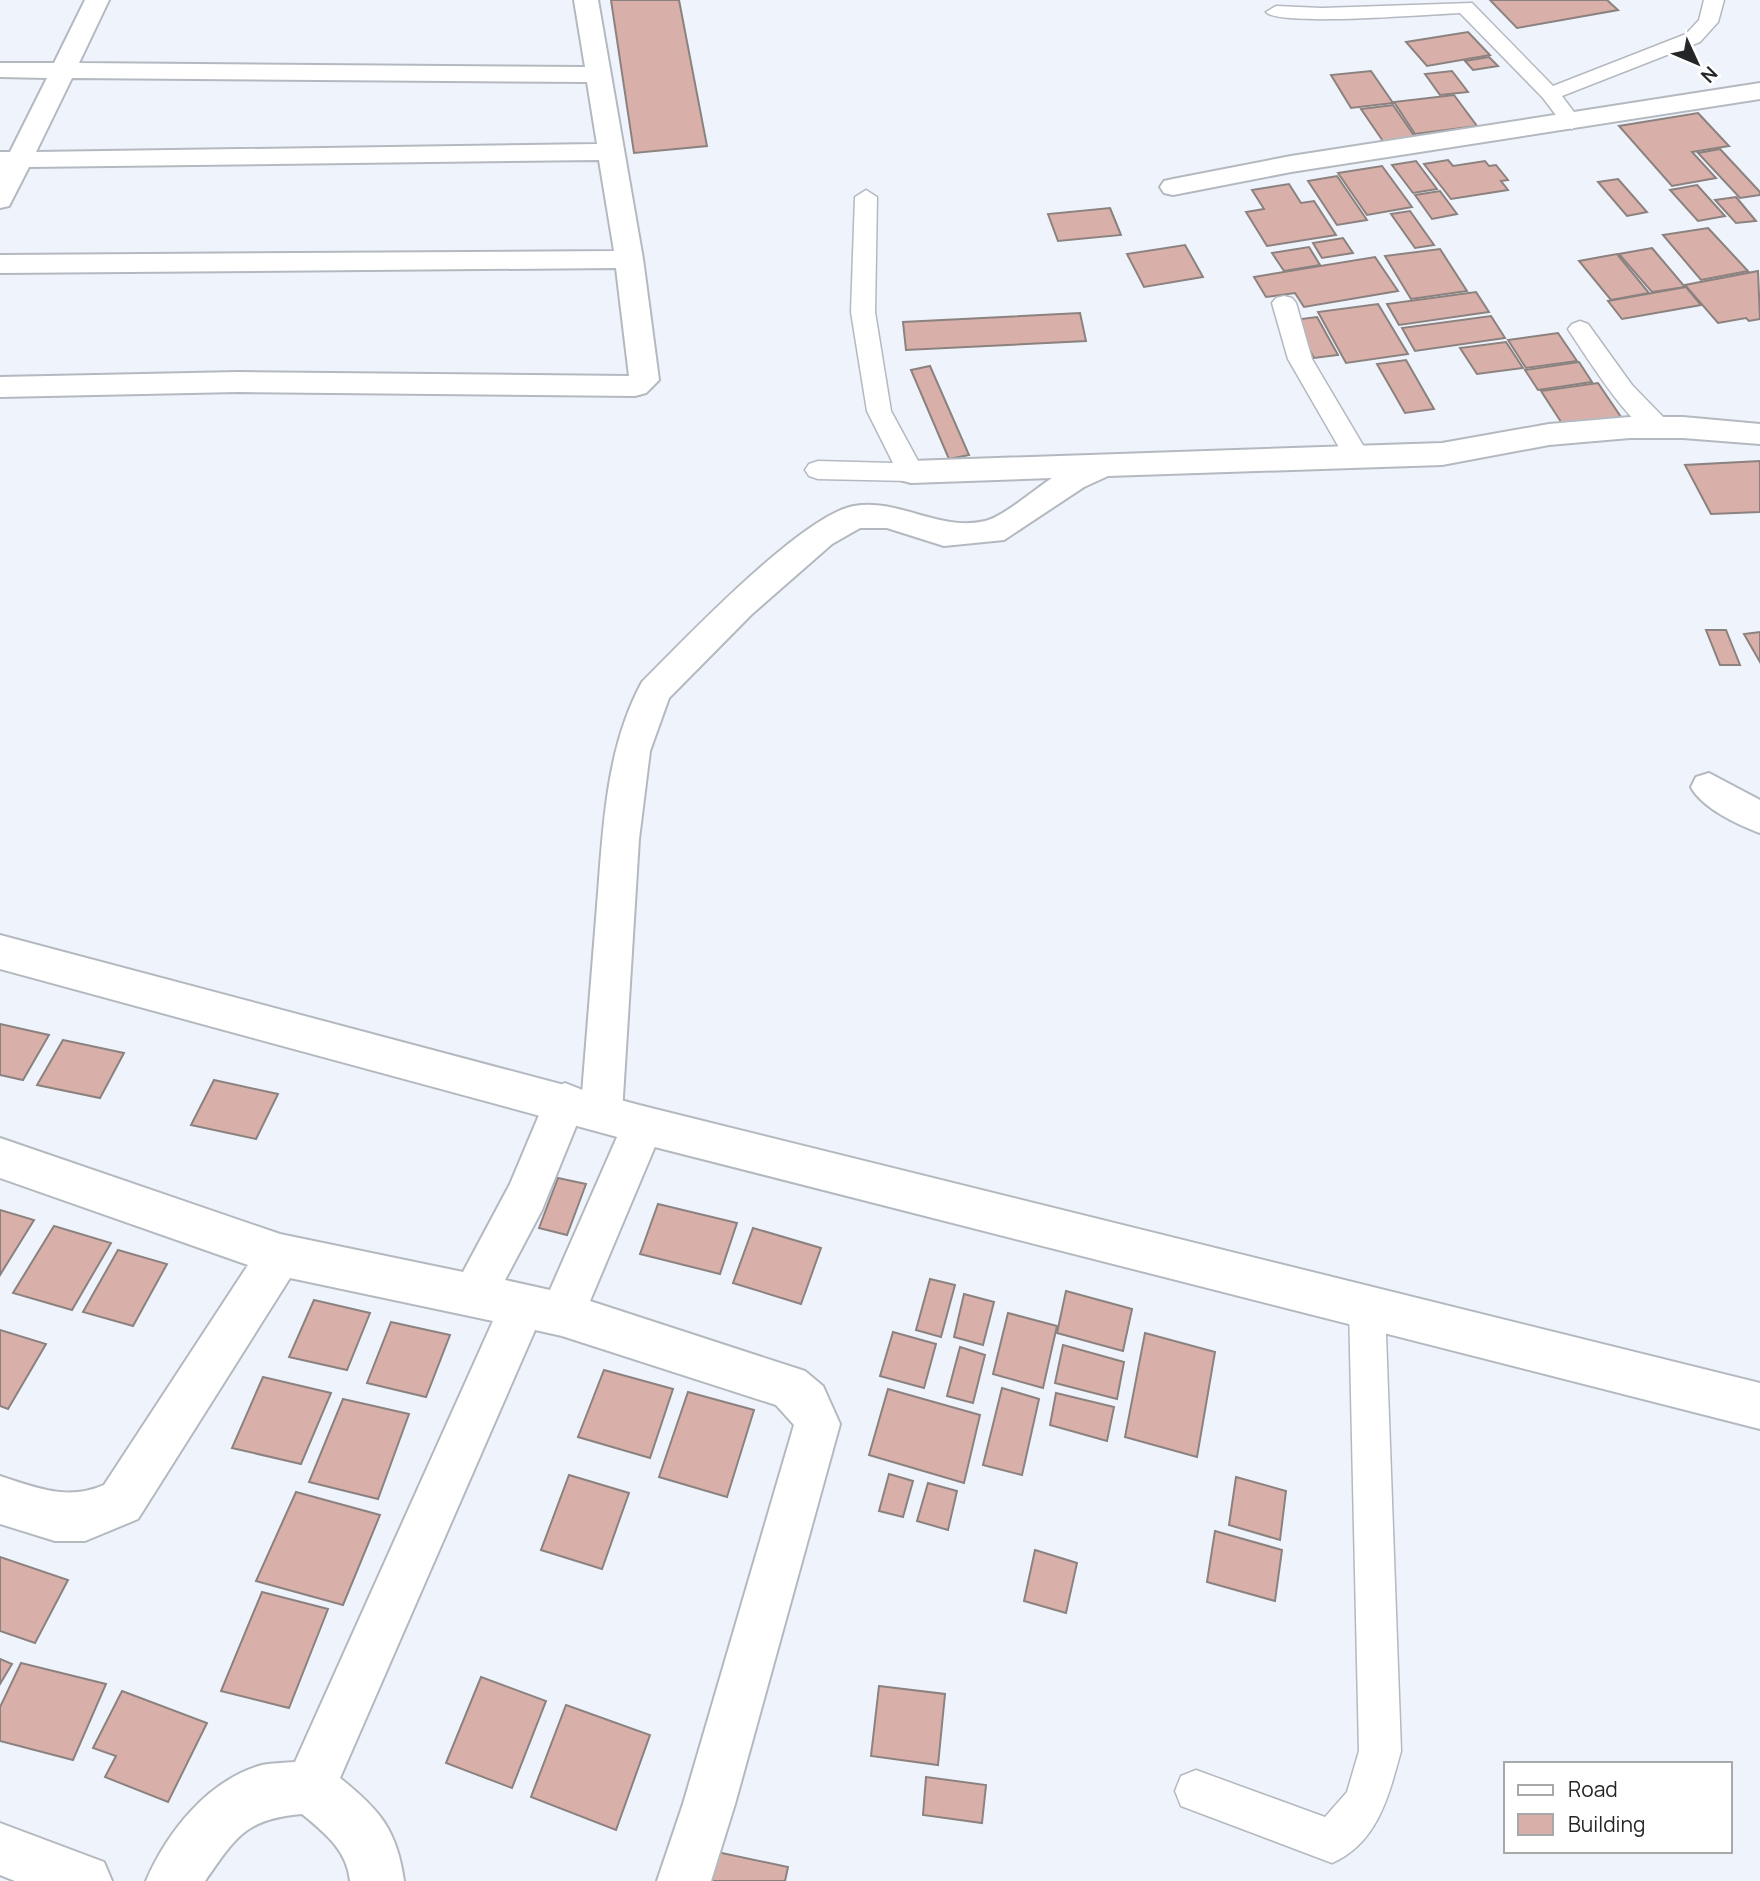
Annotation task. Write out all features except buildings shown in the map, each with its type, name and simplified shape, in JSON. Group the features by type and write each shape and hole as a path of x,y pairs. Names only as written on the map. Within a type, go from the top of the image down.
{"street":[{"path":"0,200 10,160 63,70 97,0"},
{"path":"0,387 238,382 635,386 644,380 629,260 596,75 586,0"},
{"path":"0,71 596,75"},
{"path":"1173,187 1291,164 1760,91"},
{"path":"10,160 610,152"},
{"path":"0,264 629,260"},
{"path":"911,471 1442,454 1527,438 1658,426 1760,434"},
{"path":"474,1295 527,1196 583,1107 632,751 654,691 739,606 821,536 855,517 888,517 944,535 993,533 1073,479 1110,464"},
{"path":"1709,787 1760,818"},
{"path":"0,952 643,1125 1760,1406"},
{"path":"310,1787 542,1311 643,1125"},
{"path":"0,1158 280,1255 542,1311 789,1387 807,1402 817,1424 709,1804 684,1881"},
{"path":"0,1500 55,1517 85,1517 121,1502 280,1255"},
{"path":"173,1881 219,1817 263,1791 310,1787 343,1814 373,1850 377,1881"},
{"path":"0,1849 86,1881"}],"lane":[{"path":"1550,94 1693,38 1708,22 1714,0"},
{"path":"1276,12 1322,14 1465,7 1550,94 1572,122"},
{"path":"818,470 911,471 878,411 863,312 866,197"},
{"path":"1284,303 1300,359 1357,457"},
{"path":"1580,329 1623,390 1658,426"},
{"path":"1196,1791 1332,1841 1365,1804 1380,1751 1367,1306"}]}
